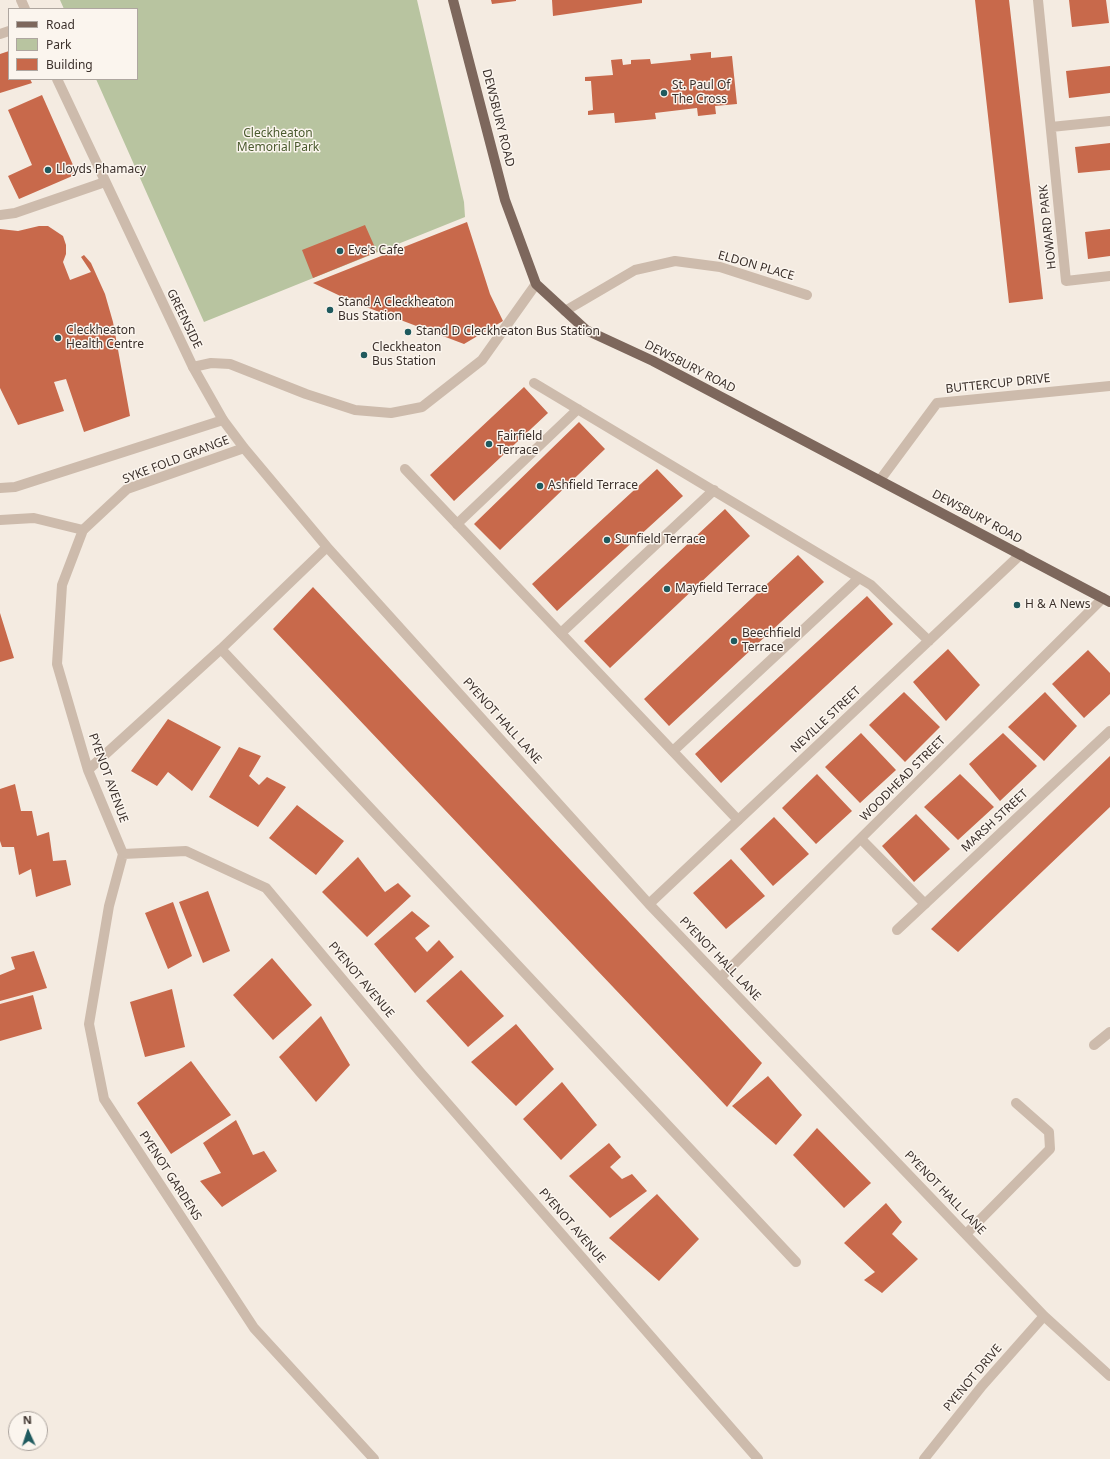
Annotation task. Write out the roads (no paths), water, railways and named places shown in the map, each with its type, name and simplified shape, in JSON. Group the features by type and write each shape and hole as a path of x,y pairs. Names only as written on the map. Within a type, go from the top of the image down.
{"main road":[{"name":"DEWSBURY ROAD","path":"453,0 505,200 536,284 565,311 586,330 653,361 1107,600"}],"street":[{"name":"HOWARD PARK","path":"1038,0 1066,281 1110,276"},
{"name":"GREENSIDE","path":"57,80 193,367 223,420 244,448 327,547"},
{"path":"1051,127 1110,120"},
{"path":"0,215 15,213 105,182"},
{"name":"ELDON PLACE","path":"565,311 569,306 636,270 675,261 720,267 807,294"},
{"path":"193,367 211,364 230,364 306,394 355,410 391,413 422,407 482,360 536,284"},
{"path":"534,383 871,584 929,641"},
{"name":"BUTTERCUP DRIVE","path":"880,480 937,403 1110,386"},
{"path":"457,524 578,409"},
{"path":"0,488 15,487 223,420"},
{"name":"SYKE FOLD GRANGE","path":"83,530 127,490 244,448"},
{"path":"405,469 738,820"},
{"path":"561,633 714,490"},
{"path":"0,520 34,518 83,530"},
{"name":"PYENOT AVENUE","path":"83,530 62,585 58,664 88,770 123,854 186,851 266,888 420,1072 758,1459"},
{"path":"88,770 220,649 327,547"},
{"name":"PYENOT HALL LANE","path":"327,547 649,904 1044,1316 1110,1376"},
{"name":"NEVILLE STREET","path":"649,904 1021,554"},
{"path":"673,751 859,578"},
{"name":"WOODHEAD STREET","path":"720,978 1107,600"},
{"path":"220,649 796,1262"},
{"name":"MARSH STREET","path":"897,930 1110,731"},
{"path":"861,839 925,904"},
{"name":"PYENOT GARDENS","path":"123,854 109,906 89,1024 104,1099 254,1328 374,1459"},
{"path":"1094,1044 1110,1032"},
{"path":"966,1234 1050,1149 1049,1132 1016,1102"},
{"name":"PYENOT DRIVE","path":"924,1459 982,1386 1044,1316"}],"place":[{"name":"St. Paul Of The Cross","path":"664,93"},
{"name":"Lloyds Phamacy","path":"48,170"},
{"name":"Eve's Cafe","path":"340,251"},
{"name":"Stand A Cleckheaton Bus Station","path":"330,310"},
{"name":"Stand D Cleckheaton Bus Station","path":"408,332"},
{"name":"Cleckheaton Health Centre","path":"58,338"},
{"name":"Cleckheaton Bus Station","path":"364,355"},
{"name":"Fairfield Terrace","path":"489,444"},
{"name":"Ashfield Terrace","path":"540,486"},
{"name":"Sunfield Terrace","path":"607,540"},
{"name":"Mayfield Terrace","path":"667,589"},
{"name":"H & A News","path":"1017,605"},
{"name":"Beechfield Terrace","path":"734,641"}],"park label":[{"name":"Cleckheaton Memorial Park","path":"278,141"}]}
